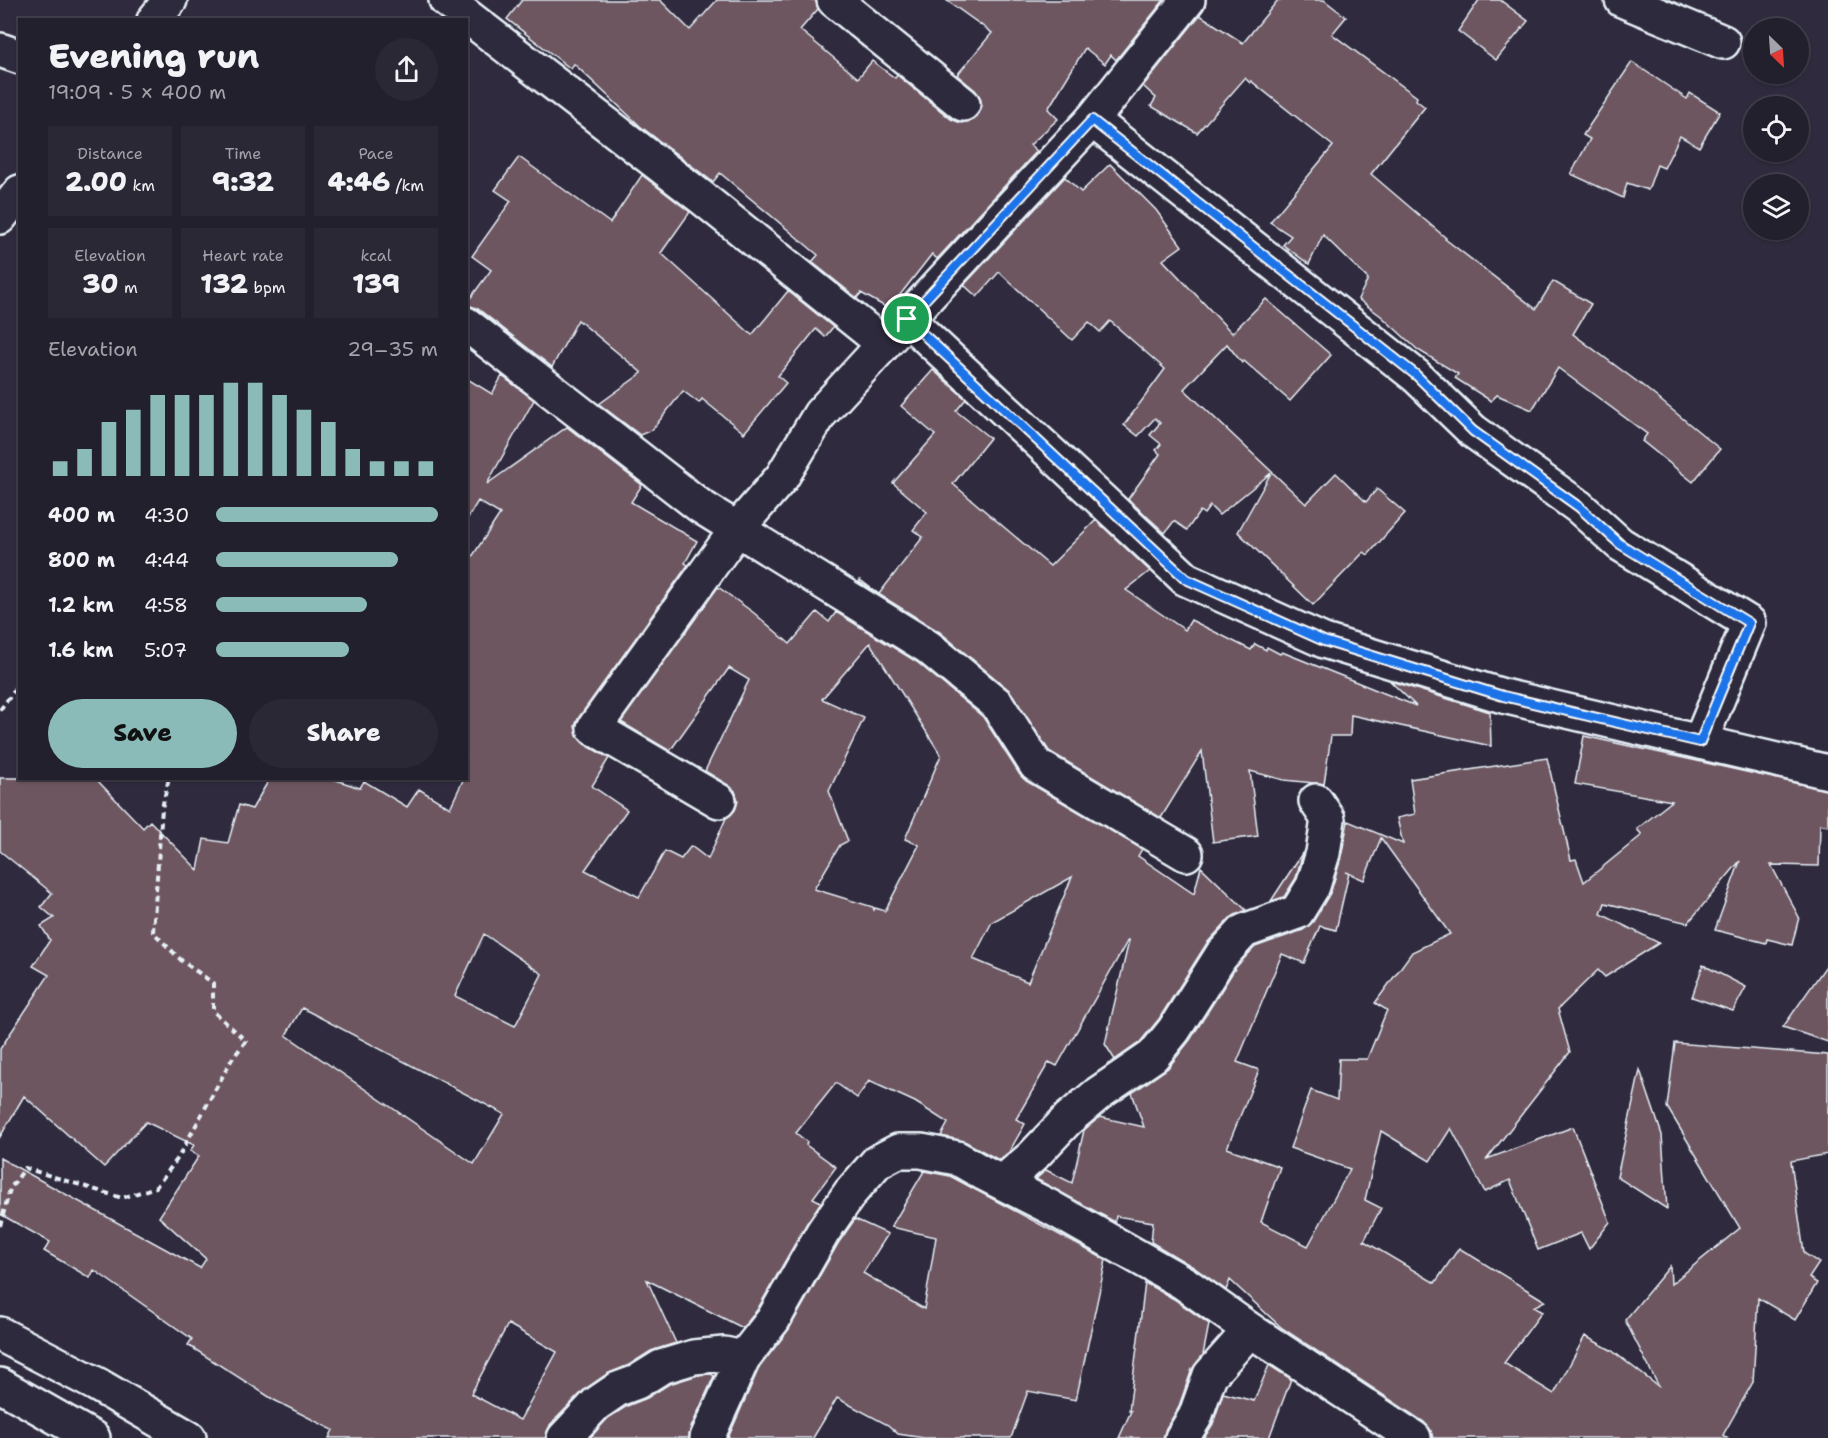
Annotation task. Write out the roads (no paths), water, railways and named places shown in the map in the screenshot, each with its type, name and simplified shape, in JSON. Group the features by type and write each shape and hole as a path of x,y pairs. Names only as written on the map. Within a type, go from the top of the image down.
{"main road":[{"path":"156,18 170,0"},
{"path":"446,0 701,196 884,344"},
{"path":"834,0 963,104"},
{"path":"719,801 594,728 737,529 782,477 820,414 1092,120 1188,0"},
{"path":"1623,0 1723,42"},
{"path":"0,50 18,56"},
{"path":"1092,120 1416,375 1473,431 1579,507 1620,544 1749,623 1700,742"},
{"path":"0,217 18,194"},
{"path":"907,319 1186,579 1324,641 1503,696 1828,772"},
{"path":"468,326 700,506 928,647 997,704 1036,765 1186,854"},
{"path":"1003,1182 1032,1158 1068,1119 1099,1092 1153,1056 1173,1030 1221,956 1244,931 1297,912 1313,886 1323,853 1328,819 1316,801"},
{"path":"707,1438 743,1358 773,1320 823,1232 850,1193 877,1162 898,1152 921,1151 957,1158 1184,1283 1250,1330 1414,1438"},
{"path":"1182,1438 1195,1417 1210,1375 1250,1330"},
{"path":"0,1334 96,1383 189,1438"},
{"path":"564,1438 596,1404 618,1389 637,1383 661,1367 694,1357 724,1354 743,1358"},
{"path":"0,1385 93,1438"}]}
